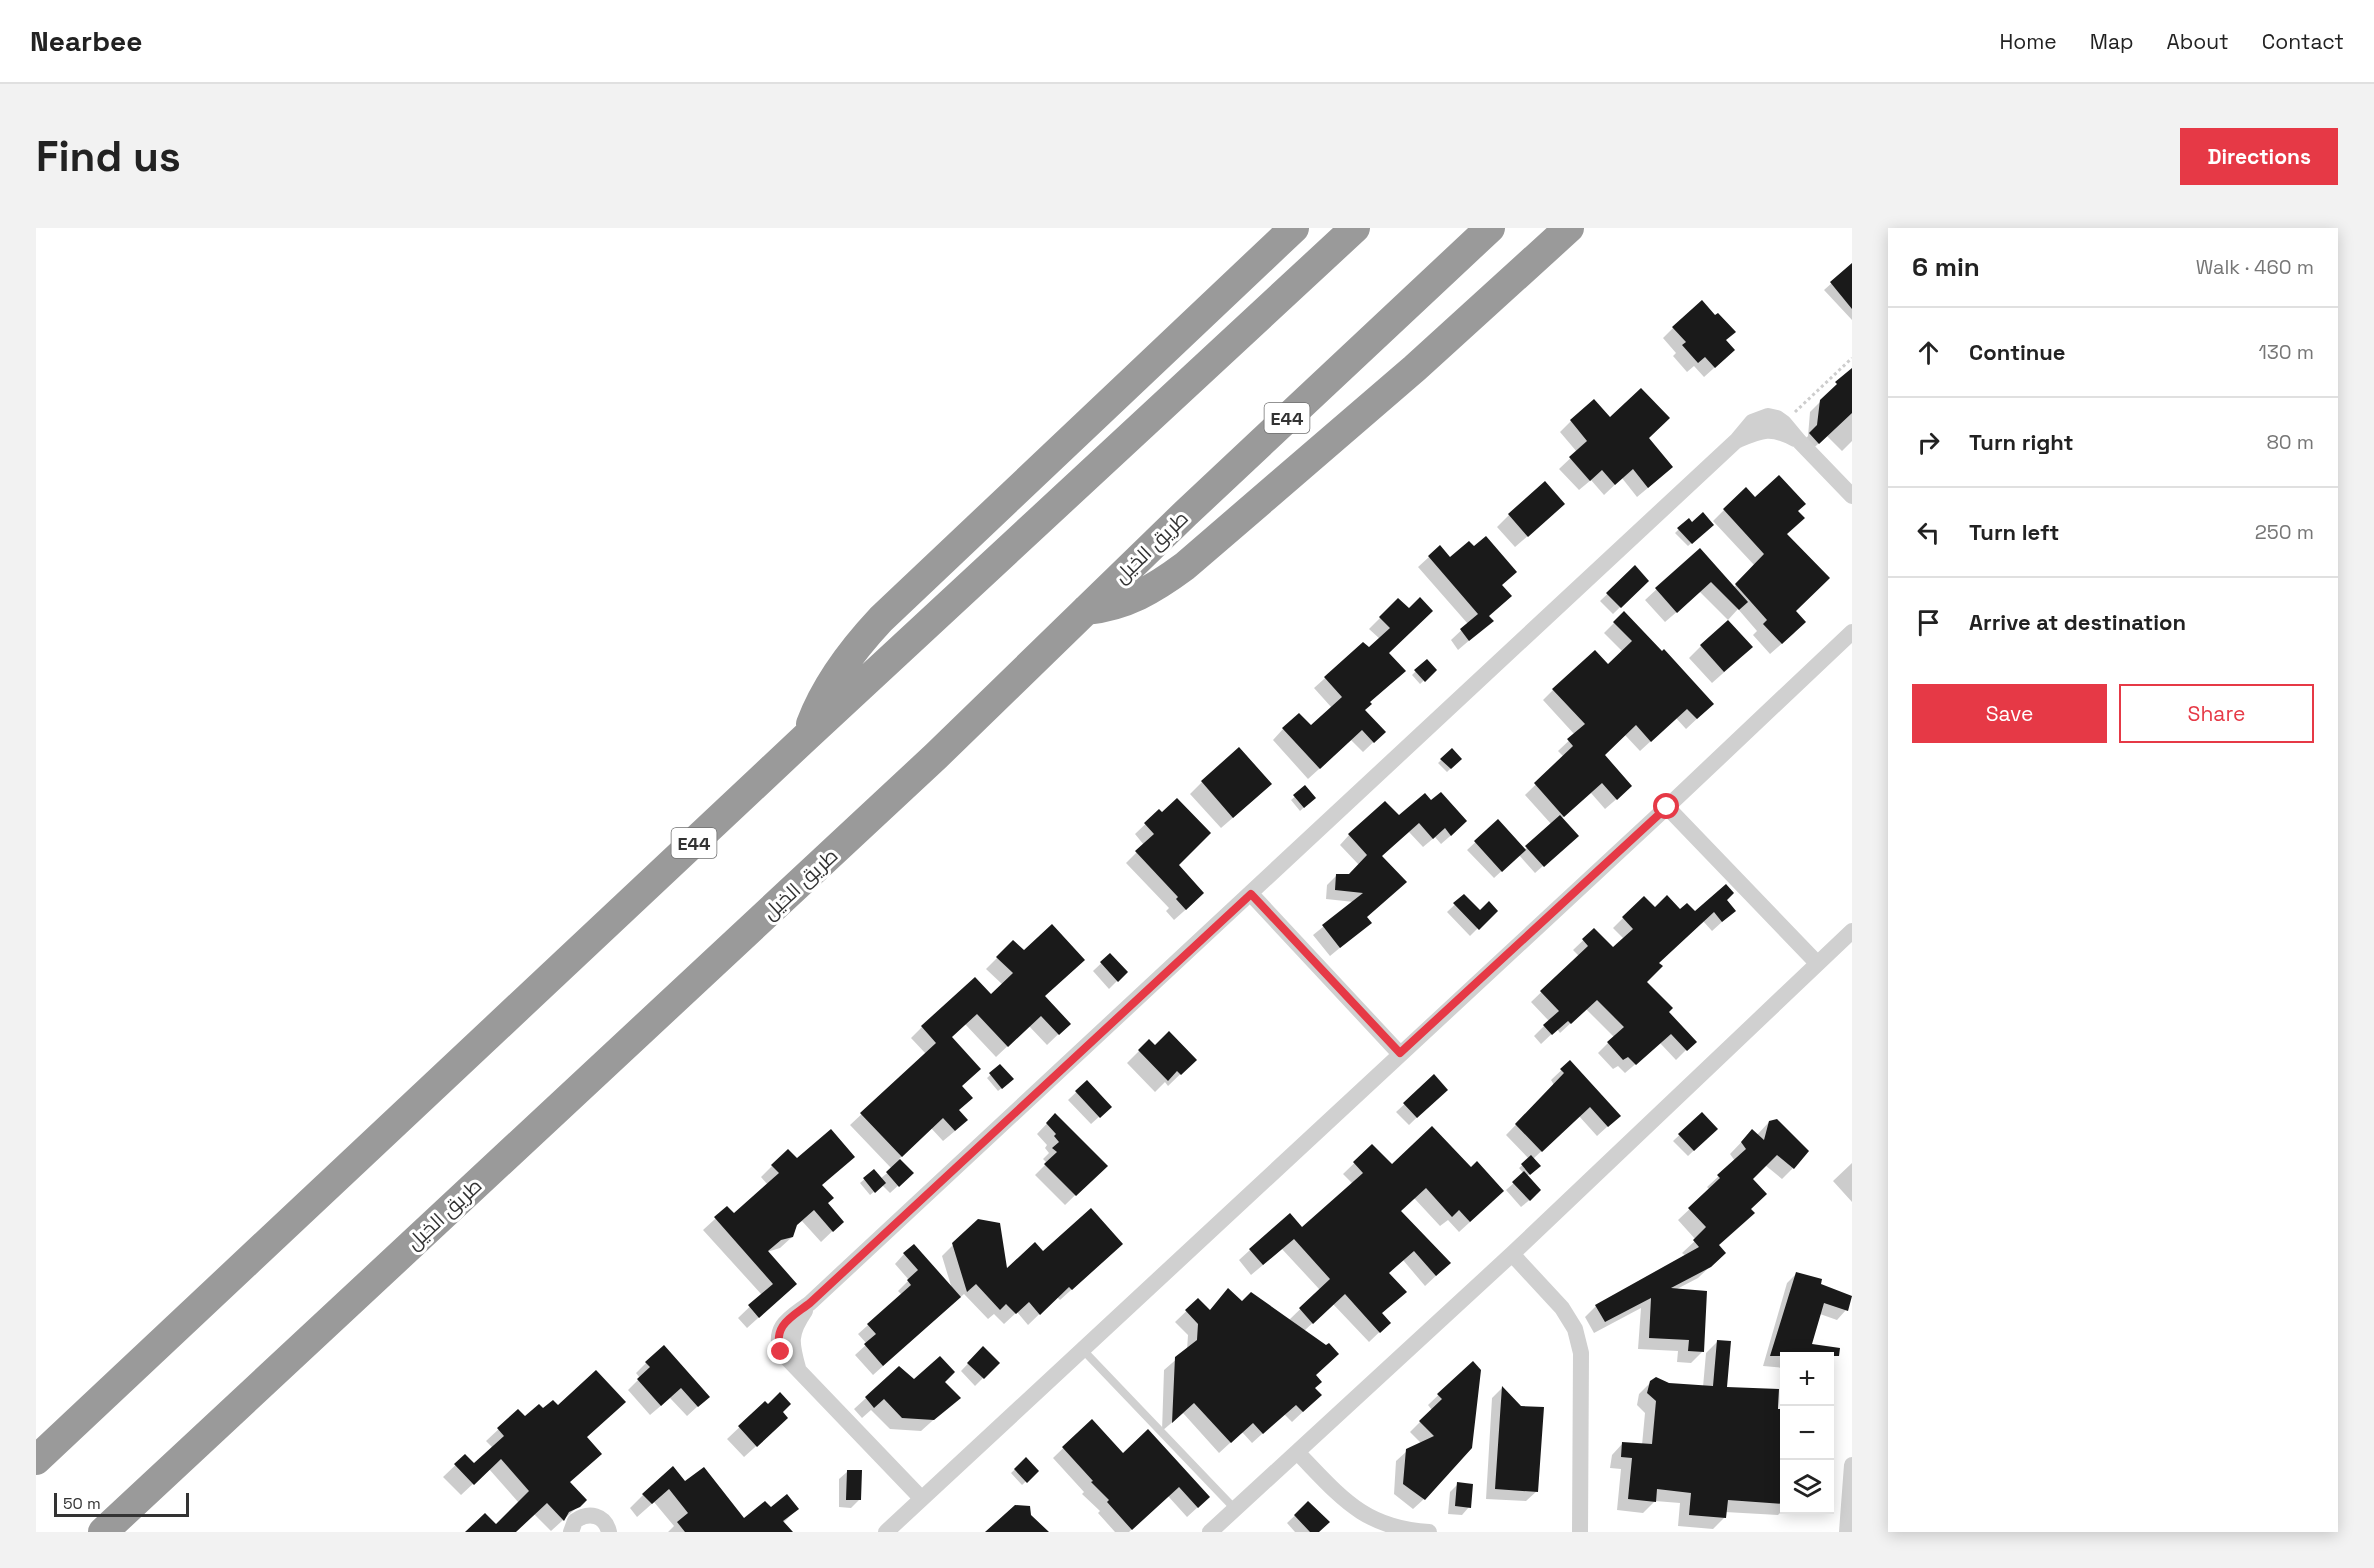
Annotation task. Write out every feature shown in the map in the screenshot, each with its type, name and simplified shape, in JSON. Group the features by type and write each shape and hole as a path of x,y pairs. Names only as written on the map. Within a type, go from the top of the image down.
{"highway":[{"path":"806,737 837,673 850,654 881,619 1294,228"},
{"name":"E44","path":"36,1460 806,737 1354,228"},
{"name":"طريق الخيل","path":"103,1532 936,756 1303,402 1490,228"},
{"path":"1086,610 1103,609 1135,599 1185,566 1415,368 1569,228"}],"street":[{"path":"921,1498 781,1352 778,1342 779,1332 784,1323 810,1303 1251,894 1737,440 1752,422 1760,417 1777,418 1785,423 1799,441 1852,496"},
{"path":"1737,440 1761,430 1769,430 1799,441"},
{"path":"886,1532 1667,807 1852,632"},
{"path":"1667,807 1817,963"},
{"path":"1251,894 1400,1053"},
{"path":"1210,1532 1512,1254 1852,931"},
{"path":"1512,1254 1562,1308 1575,1329 1581,1353 1580,1532"},
{"path":"1297,1452 1357,1510 1382,1524 1429,1532"},
{"path":"1848,1532 1852,1465"},
{"path":"571,1532 575,1521 580,1517 594,1515 605,1522 609,1532"}],"lane":[{"path":"1082,1349 1235,1509"}],"path":[{"path":"1785,423 1852,357"}],"building":[{"path":"1852,263 1852,309 1830,282"},
{"path":"1702,300 1715,315 1718,313 1736,332 1726,340 1735,350 1715,368 1705,357 1698,363 1682,345 1686,342 1672,327"},
{"path":"1852,368 1852,413 1819,444 1809,433 1817,425 1820,400 1837,384 1835,382"},
{"path":"1641,388 1670,418 1649,438 1673,467 1648,488 1633,469 1615,485 1602,470 1590,481 1569,457 1587,441 1570,420 1594,399 1610,417"},
{"path":"1779,475 1806,504 1798,511 1805,518 1787,534 1830,578 1796,611 1806,622 1782,644 1763,624 1767,620 1735,584 1764,554 1723,509 1746,487 1755,497"},
{"path":"1545,481 1565,504 1528,537 1508,514"},
{"path":"1703,512 1714,525 1692,544 1677,528 1689,518 1692,522"},
{"path":"1486,536 1517,572 1502,585 1512,596 1489,616 1494,621 1469,641 1460,629 1478,614 1428,556 1440,545 1450,557 1469,541 1474,546"},
{"path":"1700,548 1748,602 1739,610 1711,582 1677,613 1655,588"},
{"path":"1635,565 1649,581 1621,608 1606,593"},
{"path":"1420,597 1433,611 1389,653 1406,671 1370,702 1372,704 1365,710 1386,732 1374,743 1362,730 1320,769 1282,728 1299,713 1311,725 1342,697 1324,677 1363,642 1369,647 1390,628 1379,617 1398,598 1409,608"},
{"path":"1624,611 1662,651 1664,649 1714,704 1697,719 1687,709 1651,742 1636,725 1605,755 1632,786 1617,800 1602,783 1564,817 1534,783 1573,746 1567,739 1585,724 1552,689 1595,650 1608,664 1632,641 1613,622"},
{"path":"1728,620 1753,647 1724,672 1700,645"},
{"path":"1427,659 1437,670 1425,682 1414,670"},
{"path":"1239,747 1272,784 1233,818 1201,781"},
{"path":"1452,748 1462,759 1451,769 1440,759"},
{"path":"1305,785 1316,798 1304,808 1293,795"},
{"path":"1441,792 1467,821 1451,836 1445,828 1433,839 1419,823 1382,856 1407,882 1367,917 1372,923 1340,948 1322,925 1363,893 1335,890 1336,874 1349,874 1367,855 1348,834 1385,801 1399,815 1425,793 1431,800"},
{"path":"1177,798 1211,833 1179,865 1204,893 1186,910 1176,899 1178,897 1135,851 1154,834 1144,823 1159,809 1162,812"},
{"path":"1560,815 1579,836 1544,867 1525,846"},
{"path":"1498,819 1526,850 1502,872 1474,841"},
{"path":"1726,884 1734,893 1727,900 1736,911 1722,922 1714,912 1659,963 1663,966 1647,982 1673,1008 1669,1012 1697,1042 1687,1051 1671,1034 1636,1065 1628,1057 1623,1060 1607,1042 1624,1027 1597,1000 1571,1024 1568,1021 1552,1035 1543,1025 1559,1011 1540,991 1588,946 1582,939 1594,928 1613,947 1633,929 1622,917 1644,896 1655,907 1667,895 1680,909 1687,903 1695,911"},
{"path":"1464,894 1480,910 1489,901 1498,911 1479,930 1453,903"},
{"path":"1052,924 1085,960 1045,996 1071,1024 1059,1035 1041,1016 1008,1047 977,1014 952,1037 981,1069 962,1086 973,1098 959,1110 968,1120 955,1131 943,1118 902,1157 860,1113 936,1043 921,1026 975,977 991,994 1013,973 996,957 1013,940 1024,950"},
{"path":"1110,953 1128,972 1118,982 1100,962"},
{"path":"1169,1031 1197,1060 1181,1075 1177,1071 1168,1081 1138,1050 1149,1039 1155,1045"},
{"path":"1570,1060 1621,1116 1608,1127 1590,1107 1542,1152 1515,1124 1564,1073 1560,1069"},
{"path":"1000,1064 1014,1079 1002,1089 989,1073"},
{"path":"1434,1074 1448,1090 1417,1118 1403,1103"},
{"path":"1087,1080 1112,1107 1100,1118 1075,1091"},
{"path":"1702,1112 1718,1129 1694,1151 1678,1134"},
{"path":"1055,1113 1108,1166 1076,1196 1044,1164 1057,1152 1052,1148 1059,1142 1054,1136 1056,1134 1046,1123"},
{"path":"1777,1119 1809,1151 1794,1169 1777,1155 1753,1179 1767,1194 1751,1209 1755,1213 1719,1245 1726,1253 1711,1267 1671,1288 1707,1291 1704,1352 1688,1351 1689,1340 1649,1338 1651,1298 1605,1322 1595,1305 1699,1247 1693,1240 1706,1227 1688,1208 1720,1178 1717,1175 1746,1149 1741,1142 1752,1129 1764,1140 1769,1121"},
{"path":"1432,1126 1471,1167 1477,1161 1504,1191 1470,1222 1459,1210 1452,1217 1426,1188 1401,1211 1451,1263 1436,1276 1414,1251 1389,1273 1407,1292 1382,1313 1391,1323 1380,1333 1345,1294 1313,1324 1299,1308 1330,1279 1294,1239 1263,1265 1249,1249 1290,1213 1302,1227 1363,1173 1353,1162 1372,1144 1392,1164"},
{"path":"831,1129 855,1157 822,1185 834,1198 828,1203 844,1222 833,1232 814,1210 797,1225 793,1237 781,1240 768,1251 797,1284 759,1318 748,1305 773,1284 714,1217 727,1206 734,1213 779,1173 771,1165 788,1149 797,1158"},
{"path":"1531,1155 1541,1166 1530,1175 1521,1164"},
{"path":"900,1159 914,1173 899,1187 886,1172"},
{"path":"874,1169 886,1183 875,1193 863,1178"},
{"path":"1524,1171 1541,1190 1530,1201 1512,1182"},
{"path":"1091,1208 1123,1244 1072,1290 1069,1287 1040,1315 1029,1302 1016,1314 1006,1304 1000,1310 976,1284 967,1292 952,1243 978,1219 1000,1223 1007,1268 1035,1242 1043,1251"},
{"path":"914,1244 961,1297 883,1366 864,1344 876,1334 867,1324 911,1285 907,1280 918,1270 903,1253"},
{"path":"1796,1272 1822,1279 1821,1284 1852,1296 1848,1311 1824,1303 1812,1344 1840,1348 1839,1356 1834,1356 1834,1352 1780,1352 1780,1356 1770,1356"},
{"path":"1228,1288 1242,1301 1251,1292 1326,1345 1329,1343 1339,1354 1316,1375 1322,1382 1315,1388 1322,1395 1303,1412 1296,1405 1263,1434 1253,1423 1231,1443 1194,1403 1172,1423 1175,1357 1197,1340 1198,1324 1185,1310 1198,1298 1210,1310"},
{"path":"1717,1340 1731,1341 1727,1387 1779,1389 1780,1504 1728,1500 1726,1518 1689,1515 1691,1493 1657,1489 1656,1502 1628,1499 1632,1458 1621,1457 1622,1442 1652,1444 1656,1401 1647,1393 1650,1381 1656,1377 1669,1383 1713,1386"},
{"path":"664,1345 710,1397 698,1407 681,1388 661,1406 637,1379 650,1367 645,1362"},
{"path":"983,1346 1000,1363 984,1379 967,1363"},
{"path":"940,1356 955,1372 945,1382 961,1398 934,1420 902,1418 884,1399 874,1408 865,1397 899,1366 914,1379"},
{"path":"1473,1361 1481,1370 1472,1448 1425,1500 1403,1484 1406,1449 1434,1436 1419,1421 1442,1399 1437,1394"},
{"path":"596,1370 626,1402 587,1437 602,1454 570,1482 587,1500 580,1507 569,1512 564,1521 547,1503 516,1532 465,1532 485,1513 496,1524 529,1491 501,1459 474,1485 454,1464 465,1454 474,1463 504,1436 497,1428 518,1409 525,1416 539,1404 543,1408 553,1400 558,1405"},
{"path":"1502,1386 1521,1406 1544,1407 1538,1492 1495,1489"},
{"path":"780,1392 791,1404 783,1412 788,1418 757,1447 738,1426 765,1401 768,1404"},
{"path":"1092,1419 1123,1453 1148,1429 1210,1497 1198,1508 1179,1487 1132,1530 1062,1447"},
{"path":"1026,1457 1039,1471 1027,1483 1014,1469"},
{"path":"673,1466 685,1481 704,1467 744,1518 765,1501 771,1507 787,1494 799,1509 783,1521 793,1532 685,1532 677,1522 688,1513 669,1489 652,1504 642,1494"},
{"path":"847,1470 862,1470 861,1500 846,1500"},
{"path":"1457,1482 1473,1484 1471,1508 1455,1506"},
{"path":"1308,1501 1330,1522 1319,1532 1310,1532 1294,1515"},
{"path":"1015,1505 1030,1506 1031,1515 1049,1532 985,1532"}],"route":[{"path":"781,1352 778,1342 779,1332 784,1323 810,1303 1251,894 1400,1053 1667,807"}]}
